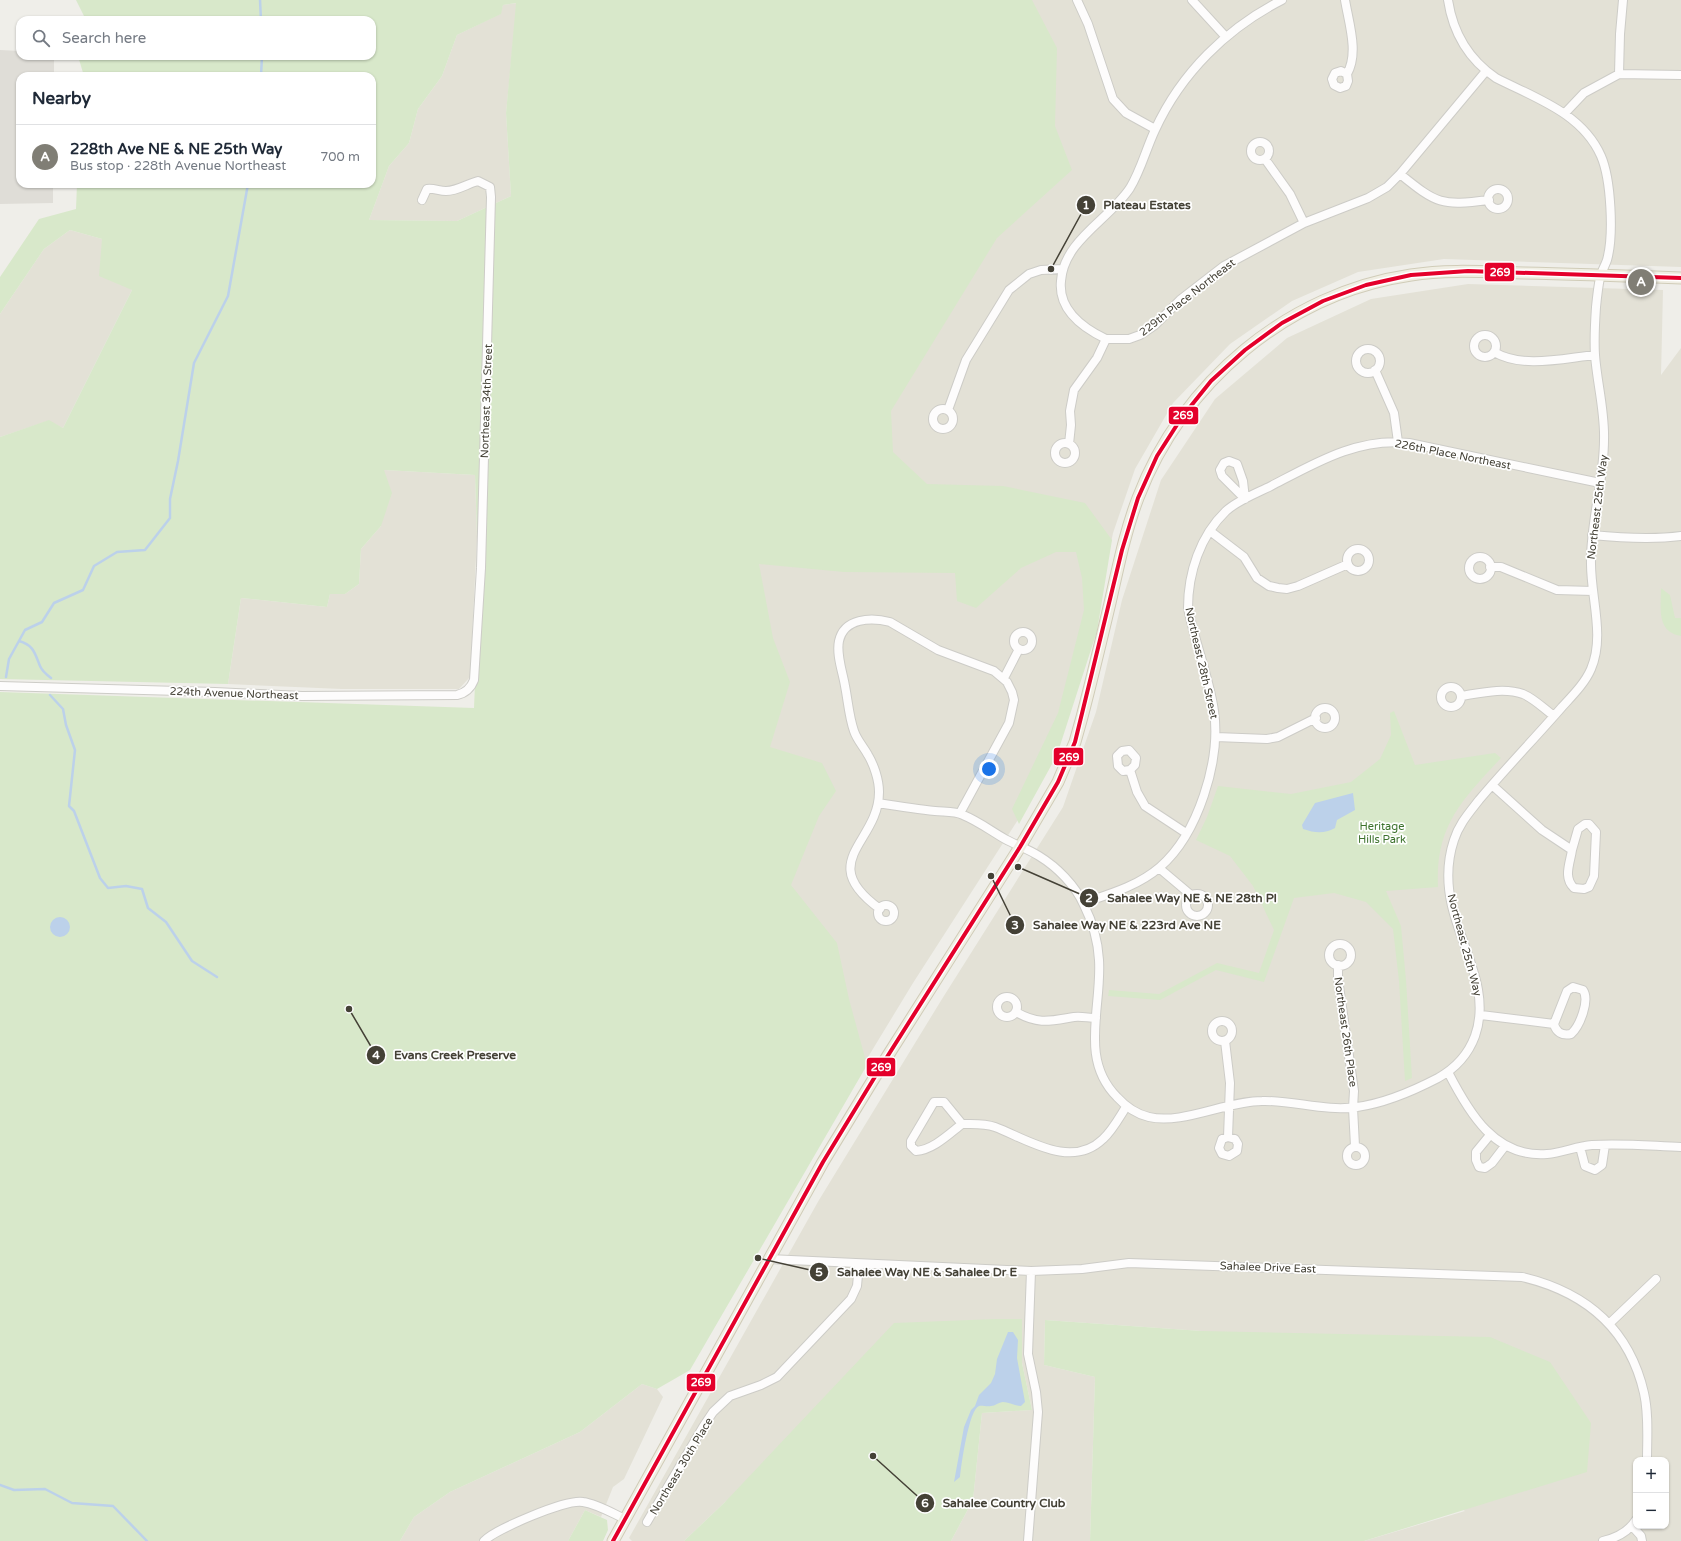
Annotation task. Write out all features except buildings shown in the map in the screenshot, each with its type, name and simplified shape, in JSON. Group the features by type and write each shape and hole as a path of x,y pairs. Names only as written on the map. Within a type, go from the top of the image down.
{"main road":[{"path":"613,1541 823,1162 887,1057 1020,847 1058,782 1075,742 1124,542 1138,498 1152,464 1181,416 1221,370 1266,334 1292,317 1326,299 1386,280 1434,272 1476,271 1681,278"}],"street":[{"path":"1077,0 1113,99 1126,113 1155,129"},
{"path":"1192,0 1225,36"},
{"path":"948,410 966,360 1009,290 1029,274 1041,270 1063,270 1078,243 1120,201 1130,188 1155,129 1168,104 1190,73 1225,36 1282,0"},
{"path":"1345,0 1353,52 1352,65 1347,74"},
{"name":"Northeast 25th Way","path":"1126,1108 1149,1117 1162,1119 1175,1118 1228,1104 1261,1101 1353,1108 1380,1102 1416,1089 1448,1072 1462,1060 1471,1046 1481,1015 1478,988 1474,972 1451,904 1449,864 1455,834 1463,820 1492,785 1582,685 1594,663 1597,637 1590,561 1592,535 1604,457 1604,433 1595,355 1597,302 1600,275 1607,261 1609,247 1610,208 1606,171 1594,144 1586,132 1565,113 1496,78 1486,71 1474,59 1456,33 1448,0"},
{"path":"1619,74 1623,0"},
{"name":"229th Place Northeast","path":"1063,270 1061,293 1067,309 1087,328 1106,339 1123,340 1140,335 1155,325 1180,300 1224,266 1304,223 1368,198 1386,187 1400,174 1486,71"},
{"path":"1565,113 1584,93 1619,74 1681,75"},
{"path":"1265,159 1290,194 1304,223"},
{"path":"1400,174 1422,192 1445,203 1455,204 1489,200"},
{"name":"Northeast 34th Street","path":"422,200 427,189 451,190 478,181 490,187 491,197 481,568 474,680 472,686 467,690"},
{"path":"1069,444 1071,425 1070,411 1074,390 1097,358 1106,339"},
{"path":"1494,352 1510,358 1529,360 1595,355"},
{"path":"1375,370 1394,413 1398,442"},
{"name":"226th Place Northeast","path":"1245,499 1343,450 1381,442 1398,442 1600,483"},
{"name":"Northeast 28th Street","path":"1083,903 1122,890 1159,868 1180,845 1205,792 1212,768 1216,737 1214,710 1188,608 1188,591 1192,569 1199,549 1210,531 1226,511 1245,499"},
{"path":"1210,531 1244,557 1257,578 1269,586 1287,589 1298,586 1348,564"},
{"path":"1592,535 1631,539 1655,539 1681,536"},
{"path":"1490,568 1501,567 1557,590 1593,591"},
{"path":"880,908 858,890 850,872 853,853 872,820 878,803 879,792 872,764 854,730 839,656 839,641 851,624 859,620 882,620 890,622 938,650 994,671 1004,678 1012,692 1014,700 1009,723 960,812"},
{"path":"1004,678 1019,649"},
{"name":"224th Avenue Northeast","path":"0,686 302,696 457,695 467,690"},
{"path":"1461,696 1496,692 1515,692 1531,699 1554,716"},
{"path":"1216,737 1267,739 1278,737 1316,718"},
{"path":"1130,770 1137,792 1145,806 1186,833"},
{"path":"1492,785 1542,830 1572,850"},
{"path":"878,803 960,812 1020,847 1038,855 1059,871 1083,903 1096,939 1100,957 1095,1051 1098,1068 1103,1081 1126,1108 1104,1139 1087,1149 1061,1152 1048,1150 994,1126 982,1124 962,1124 925,1150 916,1152 911,1146 911,1141 934,1102 944,1102 962,1124"},
{"path":"1584,824 1589,824 1596,832 1594,876 1589,887 1584,889 1574,888 1568,883 1567,877 1572,850 1578,829 1584,824"},
{"path":"1159,868 1191,896"},
{"name":"Northeast 26th Place","path":"1338,966 1338,979 1354,1091 1353,1108 1355,1146"},
{"path":"1573,987 1583,990 1585,1000 1576,1030 1572,1034 1565,1035 1559,1032 1554,1024 1567,991 1573,987"},
{"path":"1016,1012 1026,1018 1042,1022 1076,1017 1096,1018"},
{"path":"1481,1015 1554,1024"},
{"path":"1225,1040 1230,1077 1228,1137"},
{"path":"1448,1072 1462,1100 1476,1121 1490,1135 1505,1146 1534,1154 1549,1154 1580,1147 1605,1145 1681,1147"},
{"path":"1490,1135 1476,1152 1476,1160 1479,1167 1485,1168 1492,1163 1505,1146"},
{"path":"1580,1147 1585,1166 1595,1170 1602,1165 1605,1145"},
{"name":"Sahalee Drive East","path":"768,1259 1031,1270 1082,1269 1129,1263 1510,1275 1542,1281 1560,1288 1580,1299 1610,1323 1630,1353 1644,1394 1647,1415 1647,1457"},
{"name":"Northeast 30th Place","path":"647,1522 702,1427 713,1412 730,1396 761,1385 777,1377 851,1299 857,1286 859,1264"},
{"path":"1028,1541 1038,1412 1036,1392 1028,1354 1031,1270"},
{"path":"1610,1323 1656,1279"},
{"path":"484,1541 503,1529 557,1507 575,1502 596,1506 625,1519"},
{"path":"1603,1541 1622,1534 1633,1524"},
{"path":"1637,1529 1642,1541"}],"shaded area":[{"path":"732,0 1681,0 1681,267 1444,259 1358,272 1292,301 1230,344 1173,403 1135,469 1113,533 1097,612 1023,812 913,983 783,1197"},
{"path":"517,3 506,113 511,196 457,221 369,220 389,166 409,143 418,109 442,76 457,35 500,14 503,5"},
{"path":"0,50 16,51 16,60 54,60 54,72 16,72 16,188 53,188 53,203 0,204"},
{"path":"70,230 102,239 132,290 63,428 48,421 0,437 0,314 44,249"},
{"path":"1468,284 1663,290 1661,375 1681,348 1681,1541 1364,1541 1465,1511 1202,1331 1045,1320 1044,1365 1095,1377 1090,1541 951,1541 973,1500 982,1413 1032,1410 1022,1363 1022,1319 995,1319 725,1502 684,1541 632,1541 629,1538 819,1200 942,999 1063,807 1096,712 1122,600 1161,480 1215,399 1287,338 1371,299"},
{"path":"384,470 475,475 477,537 470,677 459,689 342,689 228,684 241,598 327,607 330,594 345,594 359,584 361,549 381,526"},
{"path":"642,1384 657,1389 663,1397 624,1479 613,1487 601,1517 585,1510 568,1541 400,1541 414,1517 450,1492 580,1432"}],"green space":[{"path":"76,0 1032,0 1057,48 1055,126 1072,170 997,238 891,411 893,452 927,484 1003,486 1085,503 1112,540 1097,631 1057,755 1019,824 1012,809 1058,713 1084,610 1082,578 1076,552 1056,552 1021,568 976,608 957,601 955,573 844,572 759,564 773,638 790,682 770,747 822,763 836,791 819,816 791,885 837,943 849,999 867,1065 690,1370 657,1389 642,1384 580,1432 450,1492 414,1517 400,1541 0,1541 0,692 474,708 481,537 477,537 475,475 384,470 392,493 381,526 361,549 359,584 345,594 330,594 327,607 241,598 228,684 0,679 0,437 49,420 63,428 132,290 99,276 102,239 70,230 44,249 0,314 0,277 39,219 76,209 77,188 376,188 376,72 83,72 79,60 376,60 376,16 84,16","holes":["516,3 506,113 511,196 457,221 369,220 389,166 409,143 418,109 442,76 457,35 501,14 503,5"]},
{"path":"1661,588 1670,595 1675,618 1681,618 1681,636 1673,634 1667,630 1664,624 1661,611"},
{"name":"Heritage Hills Park","path":"1394,711 1415,765 1495,753 1501,758 1463,801 1446,830 1438,866 1438,887 1386,891 1401,926 1412,1078 1405,1081 1399,981 1393,929 1366,902 1334,893 1294,898 1264,982 1216,970 1160,1000 1108,996 1109,990 1159,994 1217,963 1259,973 1274,930 1253,886 1230,856 1196,840 1207,817 1218,786 1291,794 1351,782 1380,759 1391,735 1390,713"},
{"path":"1022,1319 1022,1363 1032,1410 982,1413 973,1500 951,1541 684,1541 725,1502 894,1323"},
{"path":"1045,1320 1202,1331 1490,1337 1550,1362 1591,1423 1587,1472 1364,1541 1090,1541 1095,1377 1044,1365"},
{"path":"585,1510 607,1520 608,1530 603,1541 568,1541"}],"water":[{"path":"1353,793 1355,810 1337,820 1335,828 1319,832 1303,829 1302,825 1315,803"},
{"path":"60,917 67,920 70,927 67,934 60,937 53,934 50,927 53,920"},
{"path":"1008,1332 1013,1332 1018,1340 1017,1358 1025,1402 1021,1406 1003,1402 992,1406 979,1406 975,1409 966,1438 960,1477 954,1482 964,1427 979,1395 991,1383 995,1374 997,1359"}],"waterway":[{"path":"260,0 261,16"},
{"path":"261,72 262,60"},
{"path":"6,677 9,659 25,630 42,622 54,603 83,590 94,566 117,552 145,550 170,518 170,499 178,461 194,363 228,296 247,188"},
{"path":"19,641 31,648 42,670 51,678"},
{"path":"50,695 63,709 66,725 75,750 69,806 74,811 100,878 108,888 126,886 142,889 148,908 166,922 192,961 217,977"},
{"path":"0,1485 14,1490 45,1489 72,1503 113,1506 147,1541"}],"transit line":[{"name":"269","path":"613,1541 823,1162 887,1057 1020,847 1058,782 1075,742 1122,550 1138,498 1157,456 1182,417 1211,381 1245,350 1282,323 1323,301 1366,285 1411,275 1468,271 1681,278"}],"place":[{"name":"Plateau Estates","path":"1051,269"},
{"name":"228th Ave NE & NE 25th Way","path":"1641,282"},
{"name":"Sahalee Way NE & NE 28th Pl","path":"1018,867"},
{"name":"Sahalee Way NE & 223rd Ave NE","path":"991,876"},
{"name":"Evans Creek Preserve","path":"349,1009"},
{"name":"Sahalee Way NE & Sahalee Dr E","path":"758,1258"},
{"name":"Sahalee Country Club","path":"873,1456"}]}
